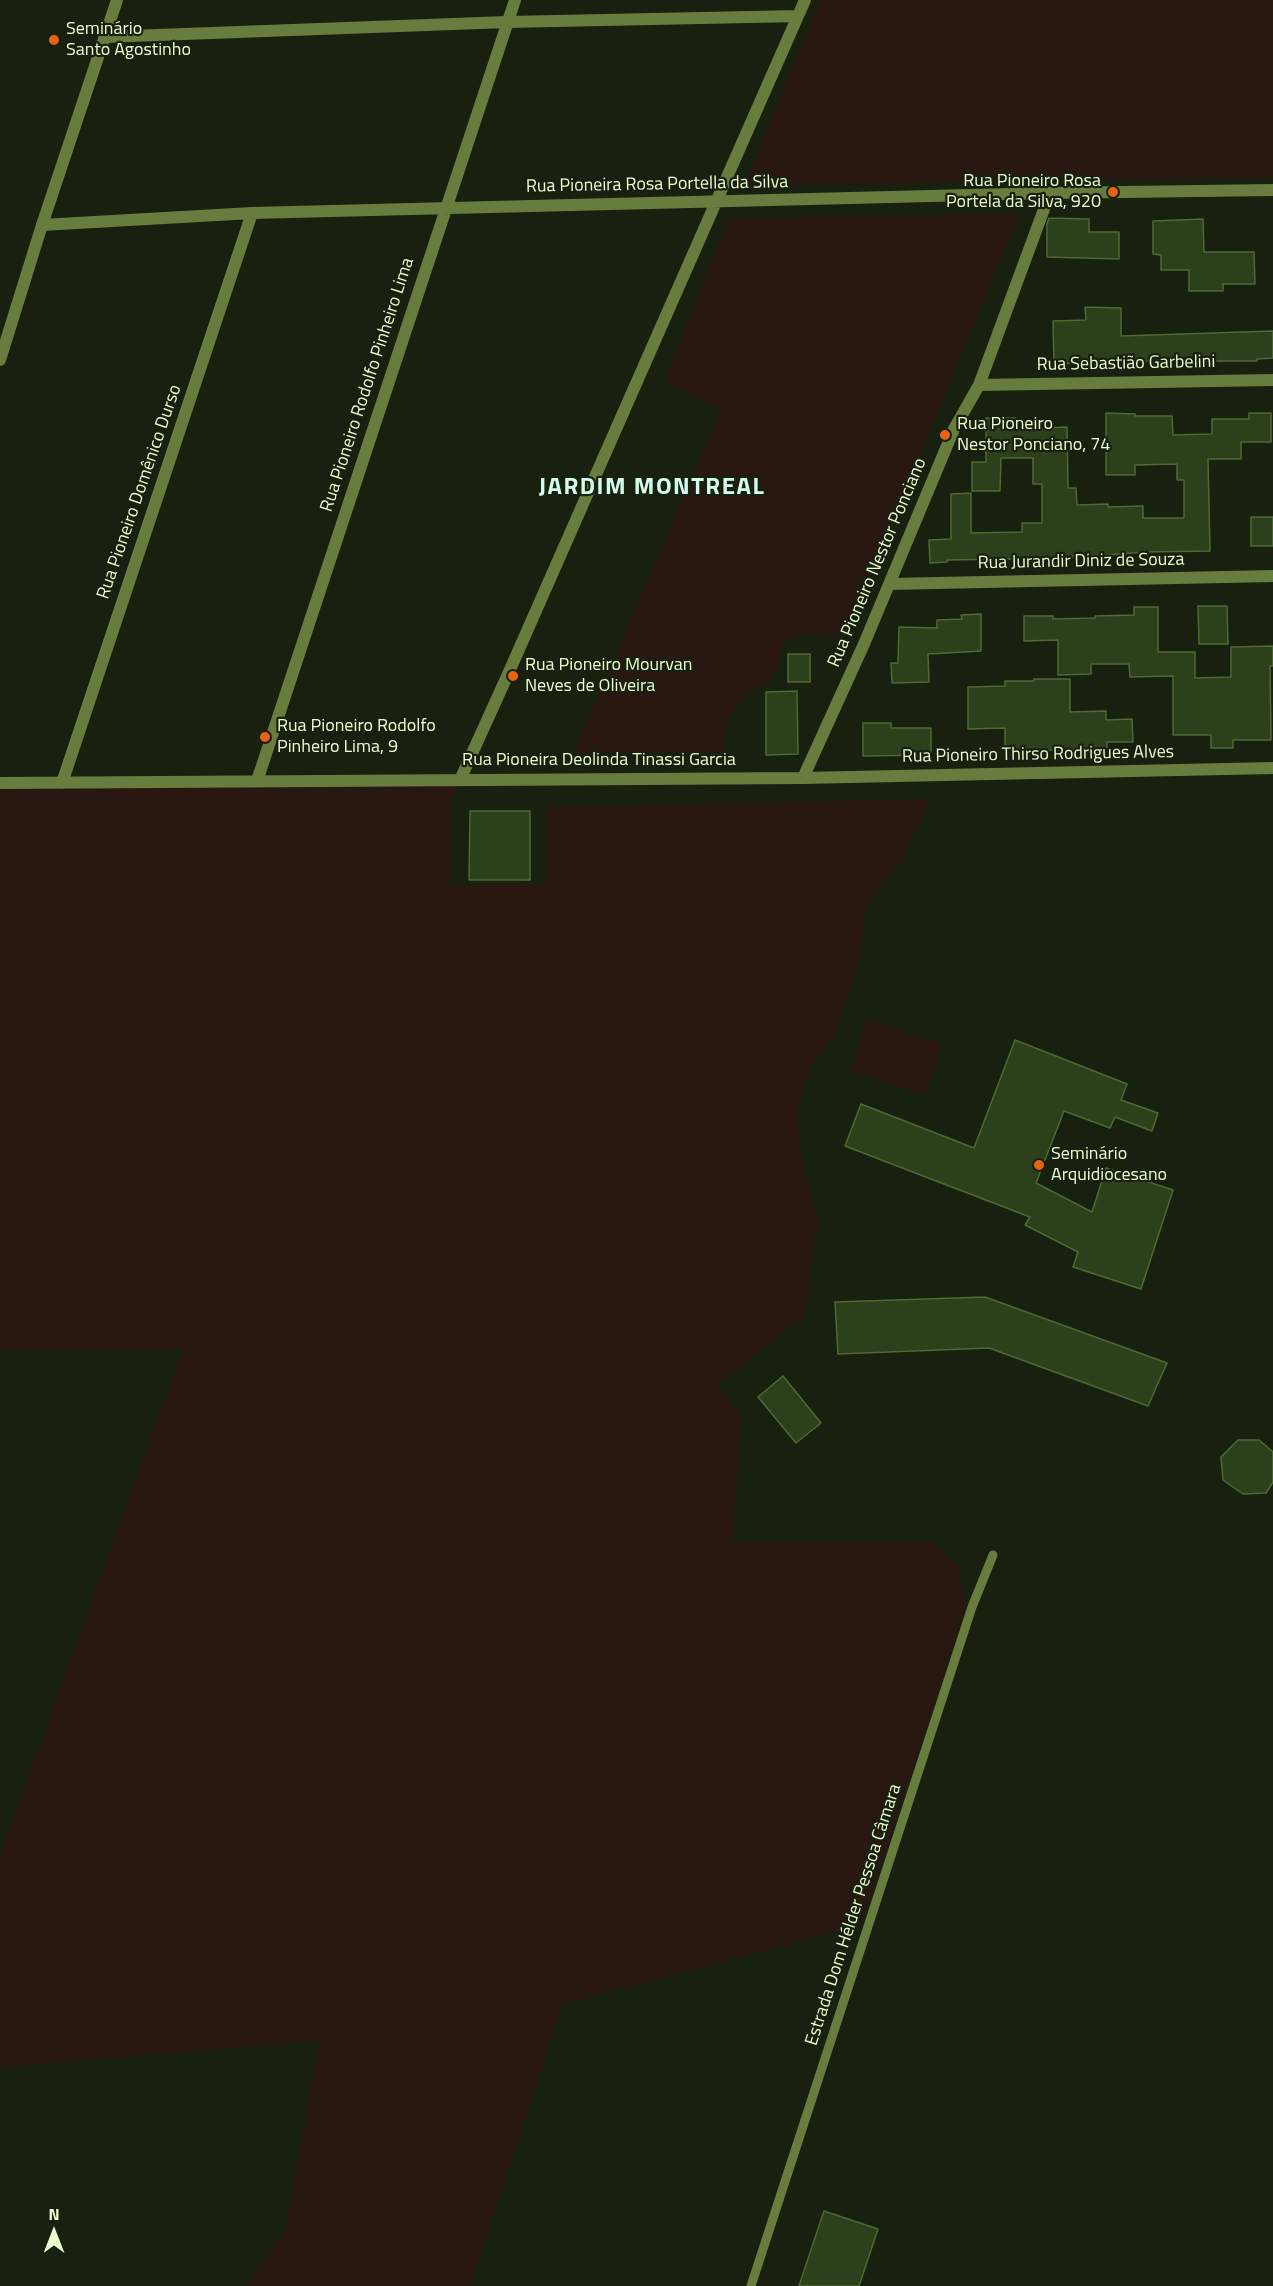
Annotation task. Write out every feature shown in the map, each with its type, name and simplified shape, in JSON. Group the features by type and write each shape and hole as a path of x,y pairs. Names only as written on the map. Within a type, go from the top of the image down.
{"street":[{"path":"0,360 117,0"},
{"name":"Rua Pioneiro Rodolfo Pinheiro Lima","path":"256,781 515,0"},
{"path":"460,780 805,0"},
{"path":"104,37 507,22 798,16"},
{"name":"Rua Pioneira Rosa Portella da Silva","path":"42,225 252,213 1050,193 1273,190"},
{"name":"Rua Pioneiro Nestor Ponciano","path":"803,778 889,584 954,429 979,385 1050,193"},
{"name":"Rua Pioneiro Domênico Durso","path":"62,783 252,213"},
{"name":"Rua Sebastião Garbelini","path":"979,385 1273,380"},
{"name":"Rua Jurandir Diniz de Souza","path":"889,584 1273,576"},
{"name":"Rua Pioneiro Thirso Rodrigues Alves","path":"803,778 1273,768"},
{"name":"Rua Pioneira Deolinda Tinassi Garcia","path":"0,783 803,778"}],"lane":[{"name":"Estrada Dom Hélder Pessoa Câmara","path":"751,2286 972,1607 993,1555"}],"shaded area":[{"path":"820,0 1273,0 1273,177 744,186"},
{"path":"1019,214 870,578 839,638 803,634 781,644 780,666 770,680 750,693 729,715 723,752 574,753 721,410 664,381 729,218"},
{"path":"460,780 452,798 449,885 545,884 547,807 931,799 900,863 866,905 859,962 833,1038 811,1066 797,1109 800,1150 818,1222 803,1317 717,1384 741,1416 733,1543 933,1542 957,1564 966,1605 861,1925 562,2005 470,2286 246,2286 286,2229 319,2041 0,2067 0,1855 183,1349 0,1350 0,782"},
{"path":"867,1019 942,1044 925,1095 850,1071"}],"building":[{"path":"1049,218 1089,219 1089,232 1119,232 1119,259 1047,257"},
{"path":"1203,219 1204,252 1254,252 1255,284 1223,284 1223,291 1189,291 1189,270 1161,270 1161,255 1153,254 1153,221"},
{"path":"1085,307 1121,308 1121,336 1273,331 1273,358 1257,359 1257,361 1121,361 1054,364 1053,321 1086,320"},
{"path":"1106,413 1172,416 1173,435 1212,434 1212,419 1249,419 1249,413 1271,413 1271,442 1241,442 1241,459 1208,459 1210,551 1144,552 1072,556 1072,558 947,560 947,562 930,563 929,540 951,539 951,494 971,493 971,533 1022,532 1022,523 1042,523 1042,484 1033,484 1033,458 1001,458 1000,491 972,491 972,462 986,462 986,418 1016,418 1016,429 1067,427 1068,488 1076,488 1077,505 1143,506 1143,518 1184,518 1184,480 1177,480 1177,464 1135,465 1135,475 1106,475"},
{"path":"1251,517 1273,517 1273,546 1251,546"},
{"path":"1198,606 1227,606 1228,644 1199,644"},
{"path":"1134,607 1158,607 1158,652 1195,652 1195,678 1231,677 1231,647 1273,646 1273,666 1270,666 1271,740 1233,740 1233,748 1211,748 1211,735 1173,735 1173,676 1130,677 1129,664 1091,664 1091,674 1058,675 1058,640 1024,641 1024,616 1053,616 1053,619 1134,615"},
{"path":"981,614 981,651 928,654 929,682 892,683 891,663 898,663 899,627 937,628 937,620 962,619 961,615"},
{"path":"788,654 810,654 810,682 788,682"},
{"path":"1034,679 1070,679 1070,712 1106,711 1106,720 1132,719 1133,742 1107,742 1107,750 1005,750 1005,728 968,729 968,687 1005,686 1005,681 1034,681"},
{"path":"797,691 798,754 766,755 766,692"},
{"path":"863,723 891,723 891,728 931,728 931,755 863,756"},
{"path":"470,811 530,811 530,880 469,880"},
{"path":"1015,1040 1127,1084 1121,1100 1158,1113 1152,1131 1115,1117 1110,1128 1064,1111 1036,1183 1092,1212 1106,1168 1173,1190 1141,1289 1073,1267 1078,1252 1025,1225 1030,1217 845,1146 861,1104 974,1148"},
{"path":"985,1297 1167,1363 1148,1406 989,1348 838,1354 835,1302"},
{"path":"783,1376 821,1423 796,1443 758,1397"},
{"path":"1238,1440 1259,1440 1273,1452 1273,1482 1266,1493 1243,1494 1223,1480 1221,1457"},
{"path":"824,2211 878,2229 859,2286 799,2286"}],"place":[{"name":"Seminário Santo Agostinho","path":"54,40"},
{"name":"Rua Pioneiro Rosa Portela da Silva, 920","path":"1113,192"},
{"name":"Rua Pioneiro Nestor Ponciano, 74","path":"945,435"},
{"name":"Rua Pioneiro Mourvan Neves de Oliveira","path":"513,676"},
{"name":"Rua Pioneiro Rodolfo Pinheiro Lima, 9","path":"265,737"},
{"name":"Seminário Arquidiocesano","path":"1039,1165"}],"district":[{"name":"JARDIM MONTREAL","path":"652,488"}]}
